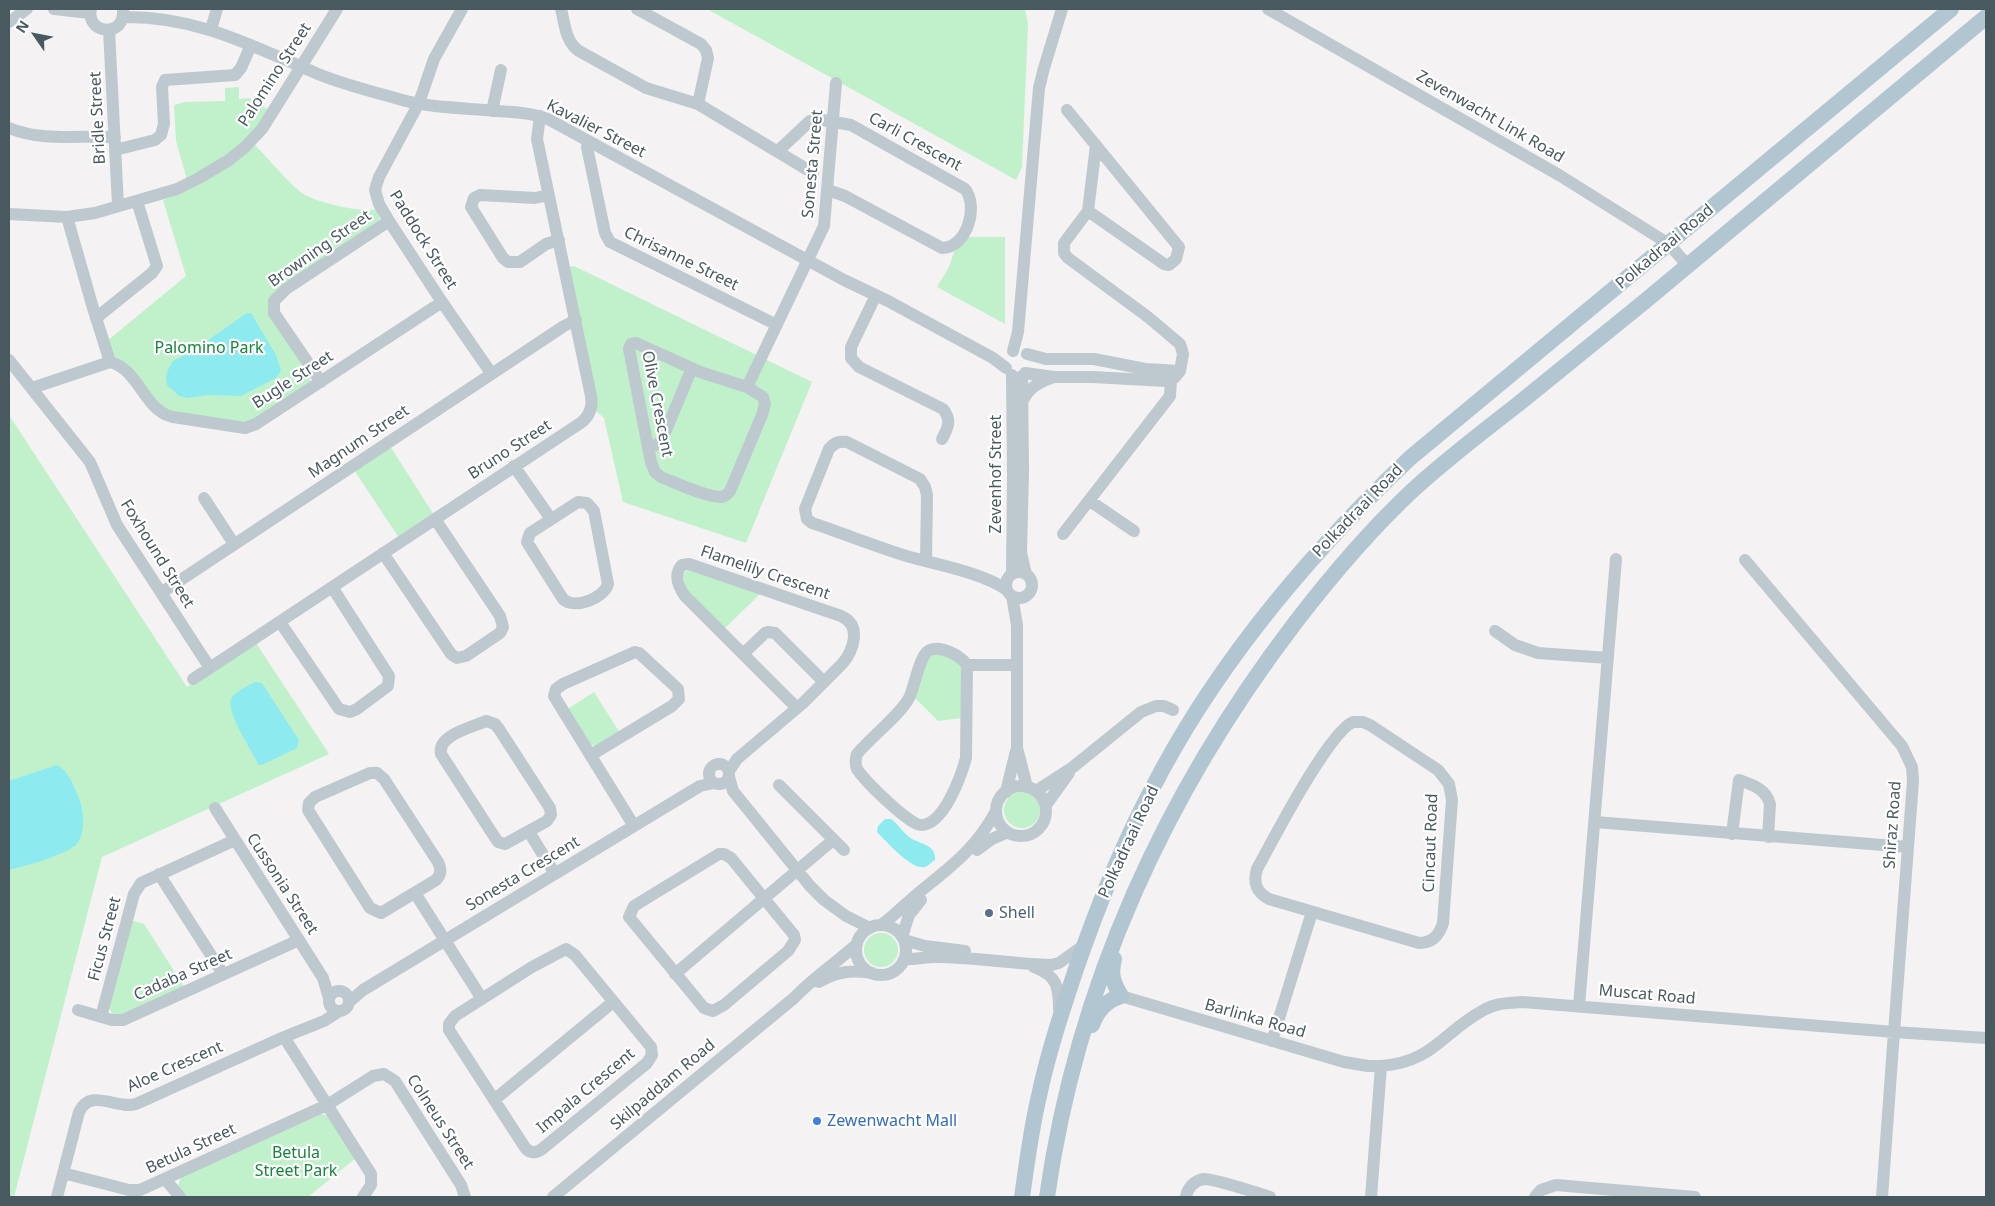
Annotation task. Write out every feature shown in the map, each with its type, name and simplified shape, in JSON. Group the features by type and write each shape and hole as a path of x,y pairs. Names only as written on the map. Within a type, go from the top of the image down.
{"main road":[{"name":"Polkadraai Road","path":"1022,1197 1039,1095 1057,1027 1084,945 1127,839 1175,747 1242,645 1313,557 1348,519 1410,458 1951,9"},
{"name":"Polkadraai Road","path":"1047,1197 1055,1143 1067,1092 1091,1008 1131,897 1165,825 1220,730 1268,659 1344,561 1413,490 1446,461 1688,266 1986,17"},
{"path":"1067,1092 1093,1021 1108,1002 1121,996 1112,980 1111,969 1126,924 1131,897"}],"street":[{"path":"54,9 90,11 91,20 102,30 109,30 118,26 123,13"},
{"path":"211,29 217,9"},
{"name":"Palomino Street","path":"9,214 67,217 95,212 185,186 199,178 240,151 262,129 337,9"},
{"name":"Paddock Street","path":"462,9 434,59 418,103 376,184 376,197 389,221 491,373"},
{"path":"561,9 568,38 578,51 646,88 698,104 813,173"},
{"path":"637,9 701,44 706,50 708,58 698,104"},
{"path":"1017,363 1018,332 1040,88 1044,68 1062,9"},
{"name":"Zevenwacht Link Road","path":"1268,9 1559,175 1669,244 1688,266"},
{"path":"9,22 23,10"},
{"name":"Kavalier Street","path":"123,13 149,16 171,14 333,79 404,100 540,116 808,261 993,358 1017,363"},
{"name":"Bridle Street","path":"109,30 118,205"},
{"path":"9,128 50,138 84,135 115,143 155,140 161,135 164,124 162,86 165,80 235,75 241,68 251,45"},
{"path":"492,110 502,70"},
{"name":"Sonesta Street","path":"747,387 824,226 836,83"},
{"path":"1067,110 1179,247 1176,259 1169,265 1164,264 1088,211"},
{"name":"Bruno Street","path":"192,679 582,422 590,412 591,396 537,139 540,116"},
{"name":"Carli Crescent","path":"778,151 810,121 817,119 851,124 963,186 970,198 970,224 967,230 952,245 942,248 845,196 828,190"},
{"name":"Chrisanne Street","path":"589,142 587,147 589,157 605,233 610,242 777,325"},
{"path":"1064,534 1170,396 1183,354 1180,344 1064,253 1064,244 1088,211 1096,145"},
{"path":"549,195 535,198 480,195 474,198 471,207 503,258 508,262 520,262 546,244 559,240"},
{"path":"96,318 152,273 156,266 157,262 137,201"},
{"path":"32,388 110,362 67,217"},
{"name":"Browning Street","path":"321,382 274,313 274,301 286,289 389,221"},
{"path":"876,295 851,347 851,358 858,367 943,409 948,416 949,424 942,439"},
{"name":"Bugle Street","path":"110,362 123,368 156,409 173,418 239,427 256,424 442,302"},
{"name":"Magnum Street","path":"161,593 491,373 576,320"},
{"name":"Olive Crescent","path":"636,343 692,368 747,387 763,397 762,415 730,491 726,496 719,497 703,493 661,477 655,472 648,448 629,349 631,344 636,343"},
{"path":"1017,363 1046,359 1094,359 1176,376"},
{"name":"Foxhound Street","path":"9,360 90,462 117,525 210,668"},
{"path":"1017,363 1054,377"},
{"name":"Zevenhof Street","path":"1006,792 1017,748 1017,624 1025,596 1030,592 1032,586 1026,574 1021,552 1023,472 1021,404 1017,363"},
{"name":"Zevenhof Street","path":"1017,363 1007,584 1017,624"},
{"path":"648,448 662,440 692,368"},
{"path":"1021,404 1030,389 1037,383 1054,377 1176,376"},
{"path":"926,561 927,495 920,479 847,442 840,441 834,444 829,449 805,509 808,519 812,523 890,550 926,561 1007,584 1025,596"},
{"path":"514,466 550,519"},
{"path":"204,498 234,544"},
{"path":"1090,501 1134,531"},
{"path":"578,502 587,503 592,508 608,580 607,588 602,594 575,605 563,599 527,542 530,533 550,519 578,502"},
{"path":"383,554 451,654 460,658 473,652 500,633 503,623 435,519"},
{"path":"1579,1006 1616,559"},
{"name":"Shiraz Road","path":"1745,560 1902,746 1912,767 1913,781 1894,1032"},
{"name":"Flamelily Crescent","path":"689,564 847,618 854,627 855,634 849,653 842,664 824,682 797,708 685,596 679,588 676,577 678,570 682,565 689,564"},
{"path":"1007,584 1020,573 1026,574"},
{"path":"280,622 339,709 350,712 357,709 388,686 389,676 332,587"},
{"path":"1495,631 1515,645 1532,651 1608,658"},
{"path":"744,654 765,634 768,632 775,633 824,682"},
{"path":"967,665 966,758 962,772 945,808 930,822 923,825 915,824 897,810 861,774 855,763 856,754 906,704 922,661 928,651 934,649 953,654 967,665 1016,665"},
{"path":"591,756 672,706 679,699 678,689 640,653 635,652 563,684 554,692 555,699 634,826"},
{"path":"1031,789 1073,766 1141,712 1156,706 1164,706 1173,710"},
{"name":"Sonesta Crescent","path":"338,1001 363,990 721,775 797,708"},
{"path":"486,721 495,724 550,808 551,815 547,821 529,832 508,844 498,842 441,754 442,742 450,736 486,721"},
{"name":"Cincaut Road","path":"1353,722 1363,722 1438,770 1449,784 1452,800 1443,924 1440,932 1434,939 1426,943 1418,943 1312,912 1263,895 1258,890 1254,878 1257,869 1299,793 1342,729 1353,722"},
{"name":"Zevenhof Street","path":"1017,748 1031,789"},
{"path":"1046,805 1073,766"},
{"path":"374,773 384,779 440,866 439,877 415,893 381,913 372,910 309,814 308,806 312,800 365,774 374,773"},
{"path":"721,775 819,894 846,916 856,929 857,951 861,964 872,973 882,975 891,973 898,968 904,959 906,947 903,938 897,931 889,926 876,927 846,916"},
{"path":"1732,834 1739,780 1759,788 1769,799 1768,837"},
{"path":"779,785 844,850"},
{"path":"858,942 876,927 895,915 972,848 983,834 996,811 1000,798 1006,792 1018,786 1031,789 1044,799 1046,805 1045,818 1041,826 1034,833 1021,836 1008,832 1000,823 996,811"},
{"name":"Cussonia Street","path":"215,808 338,1001"},
{"path":"1594,822 1908,847"},
{"path":"529,832 554,874"},
{"path":"903,938 909,915 920,901 983,845 1008,832"},
{"name":"Ficus Street","path":"101,1017 136,890 141,883 235,840"},
{"path":"676,974 833,840"},
{"path":"719,854 724,854 731,858 764,899 794,936 794,943 788,951 724,1005 713,1011 704,1008 630,921 629,917 634,906 719,854"},
{"path":"159,874 223,974"},
{"path":"415,893 482,999"},
{"path":"1272,1041 1312,912"},
{"path":"903,938 925,946 976,952 993,960"},
{"name":"Cadaba Street","path":"78,1010 101,1017 123,1020 299,940"},
{"name":"Skilpaddam Road","path":"554,1197 794,998 812,979 838,962 858,942"},
{"path":"904,959 936,957 1051,965 1059,963 1084,945"},
{"name":"Impala Crescent","path":"566,950 574,955 613,1002 651,1047 652,1055 650,1059 549,1143 536,1152 527,1151 448,1027 451,1020 532,967 566,950"},
{"path":"1025,964 1046,972 1054,980 1059,994 1057,1027"},
{"name":"Skilpaddam Road","path":"794,998 836,974 852,970 872,973"},
{"name":"Barlinka Road","path":"1121,996 1350,1063 1381,1066"},
{"name":"Aloe Crescent","path":"57,1197 79,1112 88,1102 99,1100 127,1106 136,1104 284,1037 324,1021 338,1001"},
{"path":"494,1100 613,1002"},
{"name":"Muscat Road","path":"1381,1066 1409,1061 1428,1052 1482,1011 1499,1004 1523,1002 1986,1038"},
{"path":"1882,1197 1894,1032"},
{"path":"284,1037 371,1174 371,1185 364,1197"},
{"path":"1371,1197 1381,1066"},
{"name":"Colneus Street","path":"327,1105 373,1076 384,1074 392,1077 461,1185 466,1197"},
{"name":"Betula Street","path":"63,1173 133,1191 144,1189 327,1105"},
{"path":"165,1179 180,1197"},
{"path":"1186,1197 1189,1188 1194,1183 1206,1179 1270,1197"},
{"path":"1535,1197 1541,1190 1556,1185 1695,1197"}],"green space":[{"path":"707,9 1025,9 1028,24 1022,167 1016,180"},
{"path":"239,87 239,99 250,98 269,110 257,127 233,151 187,180 176,141 174,105 185,102 225,101 225,88"},
{"name":"Palomino Park","path":"255,145 305,195 341,207 361,210 377,209 380,220 273,295 311,377 309,384 249,423 169,412 113,357 107,341 186,276 163,200 176,195"},
{"path":"967,237 1005,237 1005,324 937,287 949,267 954,252"},
{"path":"574,266 812,382 746,543 623,502 604,418 595,410 569,267"},
{"path":"9,415 187,687 256,643 329,754 102,857 14,1197 9,1197"},
{"path":"390,446 434,515 399,538 354,470"},
{"path":"688,570 761,593 724,629 685,587 683,575"},
{"path":"936,653 961,662 962,718 938,721 914,697 927,660"},
{"path":"594,692 620,733 597,746 590,745 566,710"},
{"path":"1022,792 1029,793 1035,797 1039,803 1039,817 1035,823 1029,827 1022,828 1015,827 1009,823 1005,817 1004,810 1005,803 1009,797 1015,793"},
{"path":"131,920 144,924 185,988 121,1017 113,1015 109,1008"},
{"path":"881,933 888,934 893,938 897,943 897,957 893,962 888,966 881,967 874,966 869,962 865,957 864,950 865,943 869,938 874,934"},
{"name":"Betula Street Park","path":"322,1114 329,1116 356,1158 308,1197 185,1197 178,1186 181,1177"}],"water":[{"path":"247,313 251,313 276,355 281,371 276,378 241,396 209,395 188,398 179,396 167,385 168,370 173,361 194,350"},
{"path":"255,682 262,683 299,740 297,748 262,765 259,765 240,731 230,703 236,693"},
{"path":"57,765 68,775 80,801 83,827 80,839 77,844 65,852 9,870 9,781"},
{"path":"885,819 891,819 912,839 933,850 935,860 925,867 920,867 906,860 877,832 878,826"}],"place":[{"name":"Shell","path":"989,913"},
{"name":"Zewenwacht Mall","path":"817,1121"}]}
